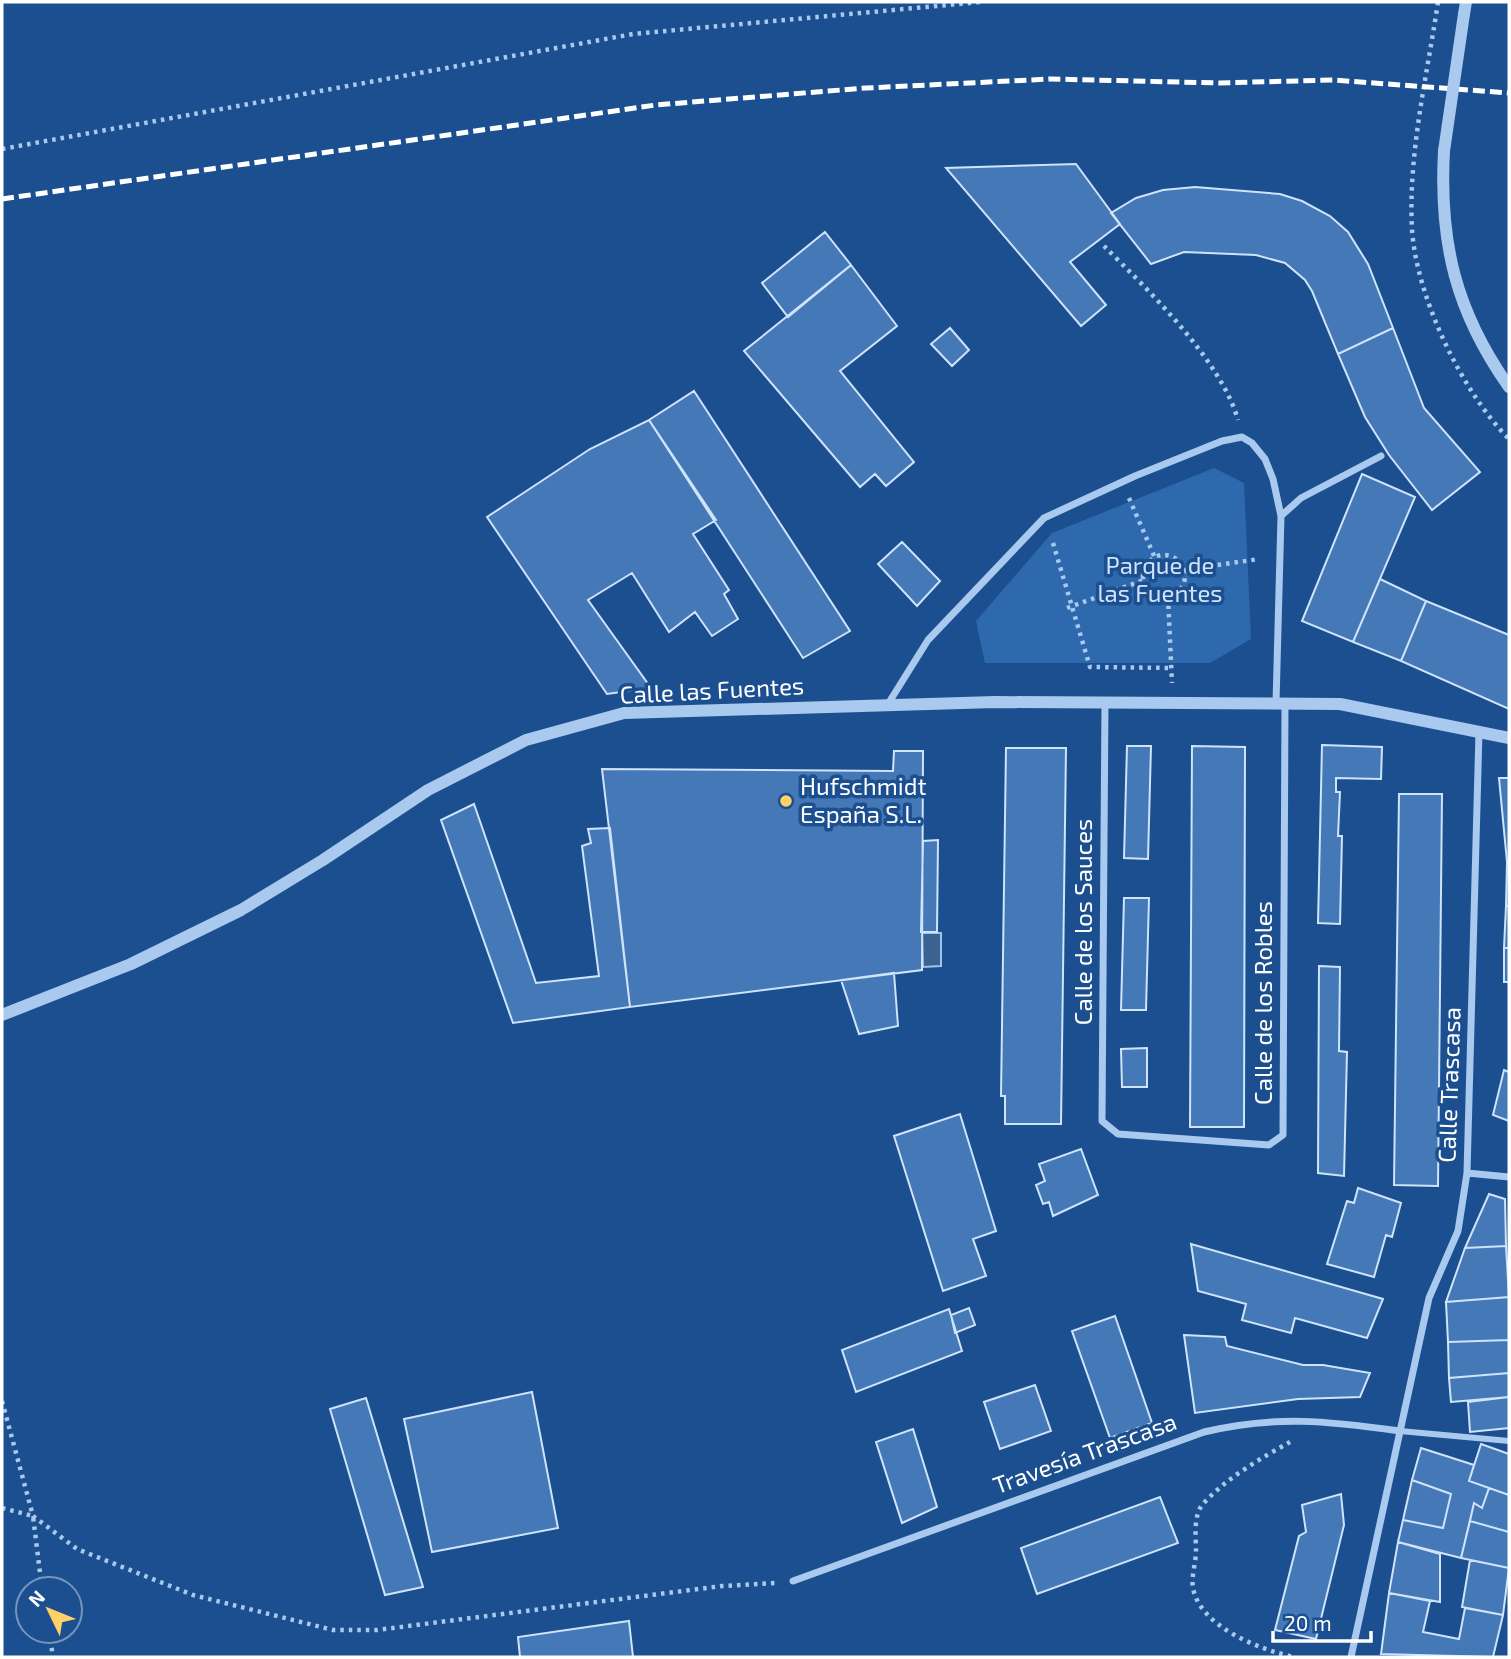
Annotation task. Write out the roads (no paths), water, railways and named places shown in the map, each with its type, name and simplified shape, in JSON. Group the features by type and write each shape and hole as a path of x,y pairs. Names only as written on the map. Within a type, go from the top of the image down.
{"street":[{"path":"1465,8 1444,151 1442,188 1446,240 1454,281 1490,360 1509,387"},
{"path":"888,704 928,640 1044,518 1222,441 1242,438 1252,443 1265,459 1273,479 1281,516 1281,703"},
{"path":"1281,516 1301,498 1381,456"},
{"name":"Calle de los Sauces","path":"1105,702 1102,1121 1118,1134"},
{"name":"Calle de los Robles","path":"1118,1134 1269,1145 1283,1135 1281,703"},
{"name":"Calle las Fuentes","path":"2,1015 131,964 241,909 323,860 428,790 526,740 624,713 888,704 1340,704 1509,738"},
{"name":"Calle Trascasa","path":"1351,1657 1429,1298 1458,1231 1467,1173 1479,732"},
{"path":"1467,1173 1509,1177"},
{"name":"Travesía Trascasa","path":"793,1581 1204,1432 1247,1422 1328,1422 1400,1431"},
{"path":"1400,1431 1509,1441"}],"railway":[{"path":"2,199 656,105 866,88 1050,79 1219,83 1333,80 1509,93"}],"place":[{"name":"Hufschmidt España S.L.","path":"786,801"}],"park label":[{"name":"Parque de las Fuentes","path":"1160,580"}]}
